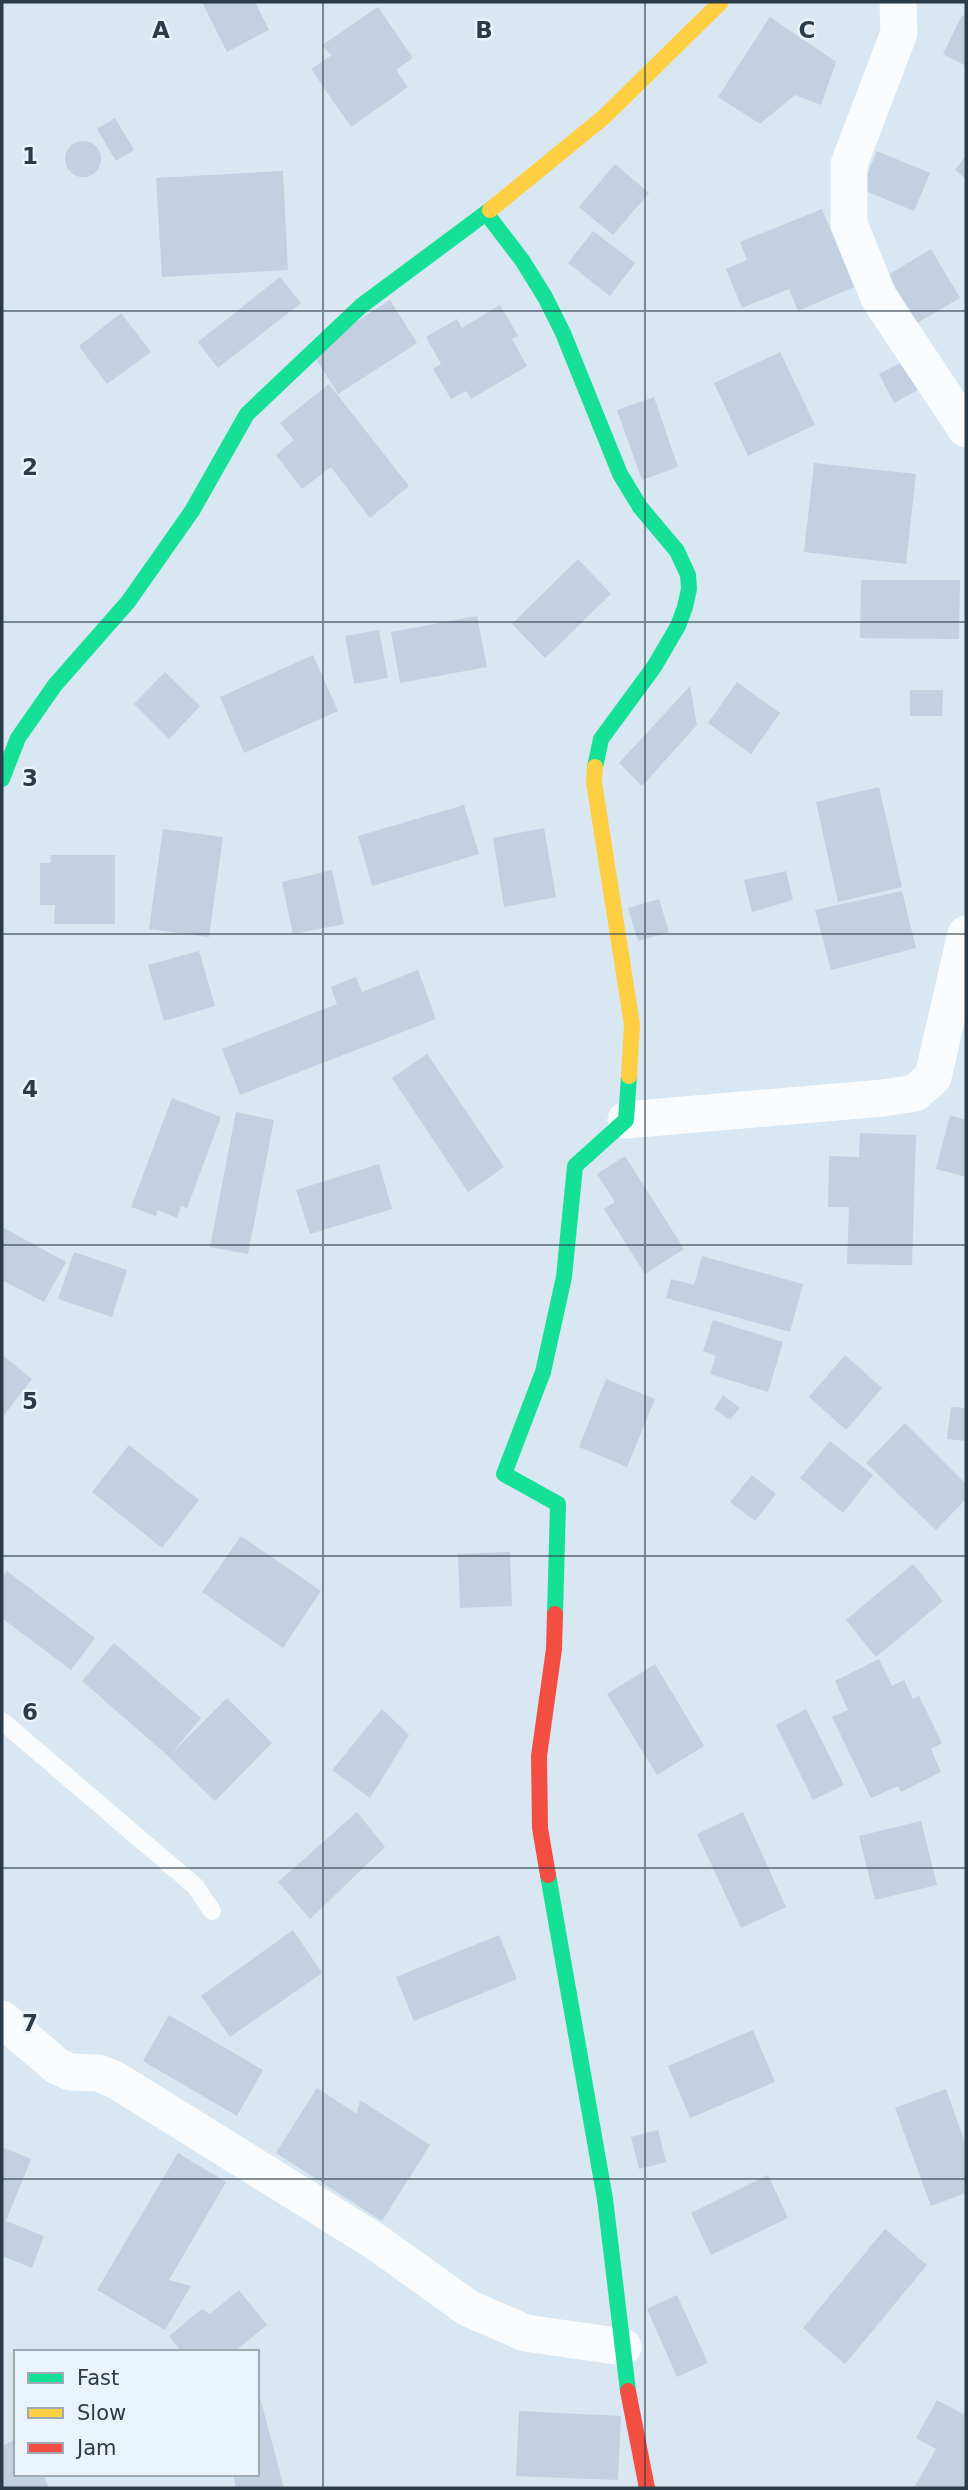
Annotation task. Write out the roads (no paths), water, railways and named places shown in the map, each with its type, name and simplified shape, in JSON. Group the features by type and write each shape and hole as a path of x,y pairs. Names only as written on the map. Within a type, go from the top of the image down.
{"street":[{"path":"2,779 18,738 55,685 144,580 192,511 247,414 361,306 486,213 604,117 721,2"},
{"path":"898,2 899,33 849,164 849,224 879,298 966,429"},
{"path":"486,213 522,257 552,311 622,479 638,506 678,552 688,570 690,587 687,608 678,631 601,739 595,758 594,782 632,1025 626,1120"},
{"path":"647,2488 629,2400 605,2199 540,1828 539,1756 554,1649 558,1504 504,1474 543,1372 564,1277 575,1166 626,1120 915,1093 933,1077 966,934"},
{"path":"2,2019 57,2066 70,2072 99,2073 117,2081 376,2242 468,2308 525,2333 623,2347"}],"lane":[{"path":"2,1721 195,1886 212,1911"}]}
